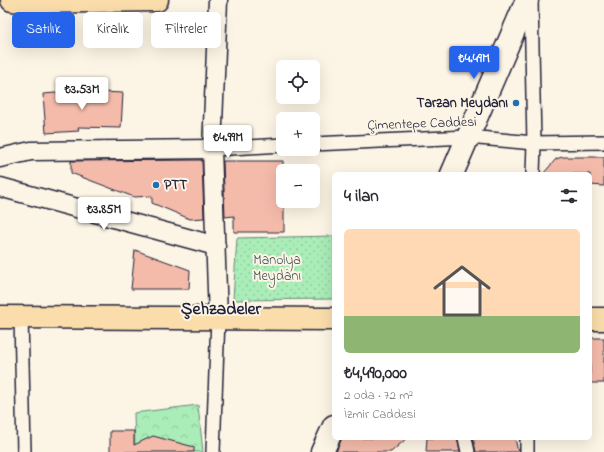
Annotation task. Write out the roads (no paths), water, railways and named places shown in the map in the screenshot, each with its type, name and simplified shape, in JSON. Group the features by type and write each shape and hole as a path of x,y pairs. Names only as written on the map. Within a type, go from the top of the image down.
{"main road":[{"path":"26,1 156,0"},
{"path":"453,172 527,0"},
{"path":"11,317 332,319"},
{"path":"592,319 604,319"},
{"path":"322,452 332,430"}],"street":[{"path":"213,452 218,318 212,149 218,0"},
{"path":"531,0 534,143 533,172"},
{"name":"Çimentepe Caddesi","path":"320,144 468,137 534,143 604,142"},
{"path":"0,158 31,151 212,149 276,145"},
{"path":"0,187 216,246"},
{"path":"11,317 24,452"},
{"path":"465,440 468,452"},
{"path":"527,440 527,452"}],"place":[{"name":"Tarzan Meydanı","path":"516,103"},
{"name":"PTT","path":"156,185"}],"district":[{"name":"Şehzadeler","path":"221,310"}],"park label":[{"name":"Manolya Meydanı","path":"277,268"}]}
